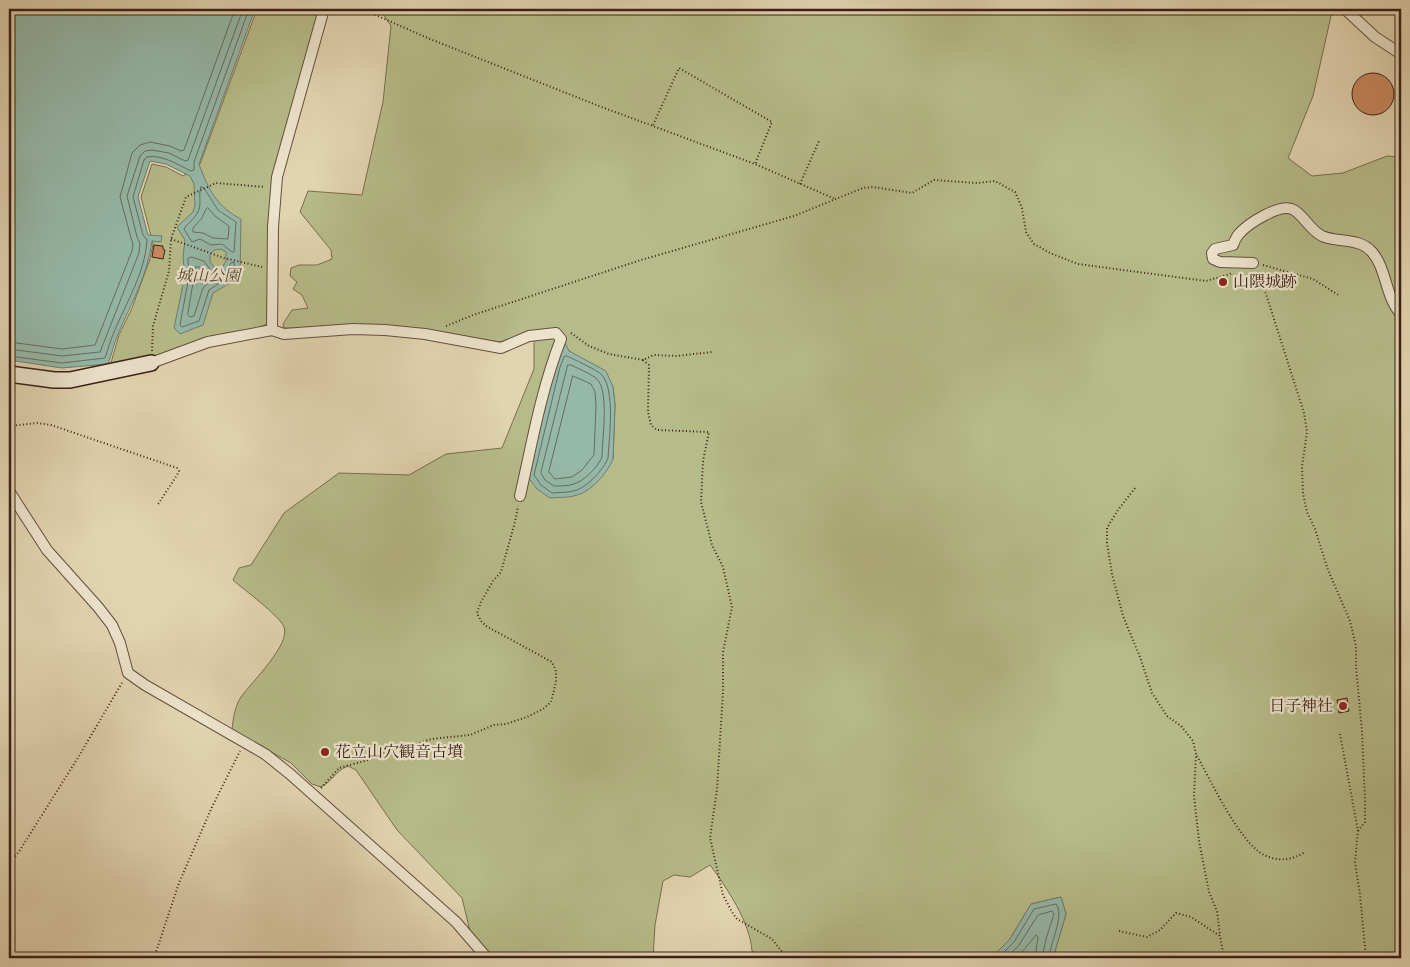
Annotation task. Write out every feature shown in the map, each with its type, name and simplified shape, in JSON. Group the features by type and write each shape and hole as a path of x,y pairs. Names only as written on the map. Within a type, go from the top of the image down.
{"street":[{"path":"272,330 272,228 276,178 324,9"},
{"path":"1345,9 1375,37 1401,54"},
{"path":"1253,263 1220,262 1212,259 1212,253 1215,250 1233,245 1237,236 1247,227 1272,211 1285,207 1294,210 1308,226 1323,236 1362,244 1372,251 1380,264 1395,307 1401,314"},
{"path":"9,374 54,380 70,380 151,363 208,342 272,330 284,334 353,329 425,334 500,348 529,336 556,333 561,339 539,409 520,496"},
{"path":"9,491 47,550 112,625 120,643 128,673 145,686 271,759 456,922 487,958"}],"path":[{"path":"362,9 430,39 599,106 755,164 836,199"},
{"path":"653,125 679,68 772,122 755,164"},
{"path":"800,184 819,140"},
{"path":"425,334 473,315 641,260 794,216 863,188 873,187 912,193 934,180 977,183 995,182 1016,192 1022,208 1026,232 1034,244 1050,253 1078,264 1206,281 1232,274 1253,263 1313,279 1340,296"},
{"path":"151,363 153,326 169,270 171,239 186,197 216,183 276,188"},
{"path":"171,239 224,258 272,269"},
{"path":"1253,263 1266,294 1304,413 1307,432 1302,467 1303,494 1307,512 1315,529 1328,570 1350,621 1356,646 1365,801 1365,822 1358,830"},
{"path":"556,333 560,329 575,335 589,346 608,354 643,360 649,365 648,412 651,425 657,430 708,432 703,461 701,502 712,545 724,567 732,607 723,652 723,692 717,789 710,838 723,895 737,919 772,939 787,958"},
{"path":"643,360 654,355 676,356 712,352"},
{"path":"9,426 37,423 51,425 177,468 179,470 177,475 156,506"},
{"path":"1135,488 1107,528 1107,543 1112,574 1123,616 1152,693 1167,716 1181,726 1193,741 1196,754 1194,796 1198,841 1209,892 1217,911 1224,958"},
{"path":"314,796 339,768 368,760 396,747 408,747 431,739 470,735 494,725 506,724 543,710 551,702 556,682 556,671 552,662 486,626 477,613 493,581 501,572 520,496"},
{"path":"9,857 14,858 20,850 128,673"},
{"path":"1340,734 1358,830 1355,862 1366,958"},
{"path":"154,958 179,882 212,806 244,742"},
{"path":"1196,754 1233,821 1244,836 1263,854 1279,860 1294,858 1305,852"},
{"path":"1119,931 1147,937 1160,930 1176,912 1192,918 1220,936"}],"green space":[{"name":"城山公園","path":"257,9 319,9 271,197 267,324 257,328 219,335 158,356 110,366 119,335 132,308 150,259 153,244 141,197 152,164 166,167 183,176 200,164"},
{"path":"382,9 1339,9 1331,16 1313,96 1288,158 1312,176 1343,173 1387,156 1400,157 1401,155 1401,958 1053,958 1066,914 1061,897 1031,904 1010,939 991,958 763,958 752,951 747,929 737,906 710,865 690,877 674,875 663,881 655,925 653,958 492,958 471,935 462,898 397,830 356,770 348,766 321,787 312,784 291,763 232,730 235,713 241,697 276,653 285,634 284,627 276,616 233,580 239,568 251,565 284,513 339,473 409,475 446,454 502,448 534,369 534,332 500,342 430,331 284,328 283,324 292,310 308,308 302,295 293,289 297,282 290,276 291,268 299,265 317,265 332,259 331,250 300,212 308,191 362,195 383,102 391,26 381,11","holes":["564,343 569,351 613,387 615,405 613,459"]}],"water":[{"path":"9,9 255,9 199,164 214,196 226,209 241,219 240,277 213,293 203,325 180,334 174,328 185,275 183,257 185,240 177,227 193,212 195,205 194,184 190,176 166,164 150,161 138,197 148,235 162,236 161,242 152,241 143,277 117,337 108,364 62,368 9,360","holes":["221,249 226,252 226,261 222,268 214,267 210,262 210,255 214,250"]},
{"path":"565,343 569,351 606,371 613,387 615,405 613,459 603,475 588,490 574,496 550,498 537,489 528,477 555,366"},
{"path":"1061,897 1066,914 1053,958 991,958 1010,939 1031,904"}],"building":[{"path":"1373,73 1388,79 1394,94 1388,109 1373,115 1358,109 1352,94 1358,79"},
{"path":"154,245 163,246 165,250 163,259 152,257"},
{"name":"日子神社","path":"1347,698 1349,711 1339,713 1337,700"}],"place":[{"name":"山隈城跡","path":"1223,282"},
{"name":"日子神社","path":"1343,706"},
{"name":"花立山穴観音古墳","path":"325,752"}]}
